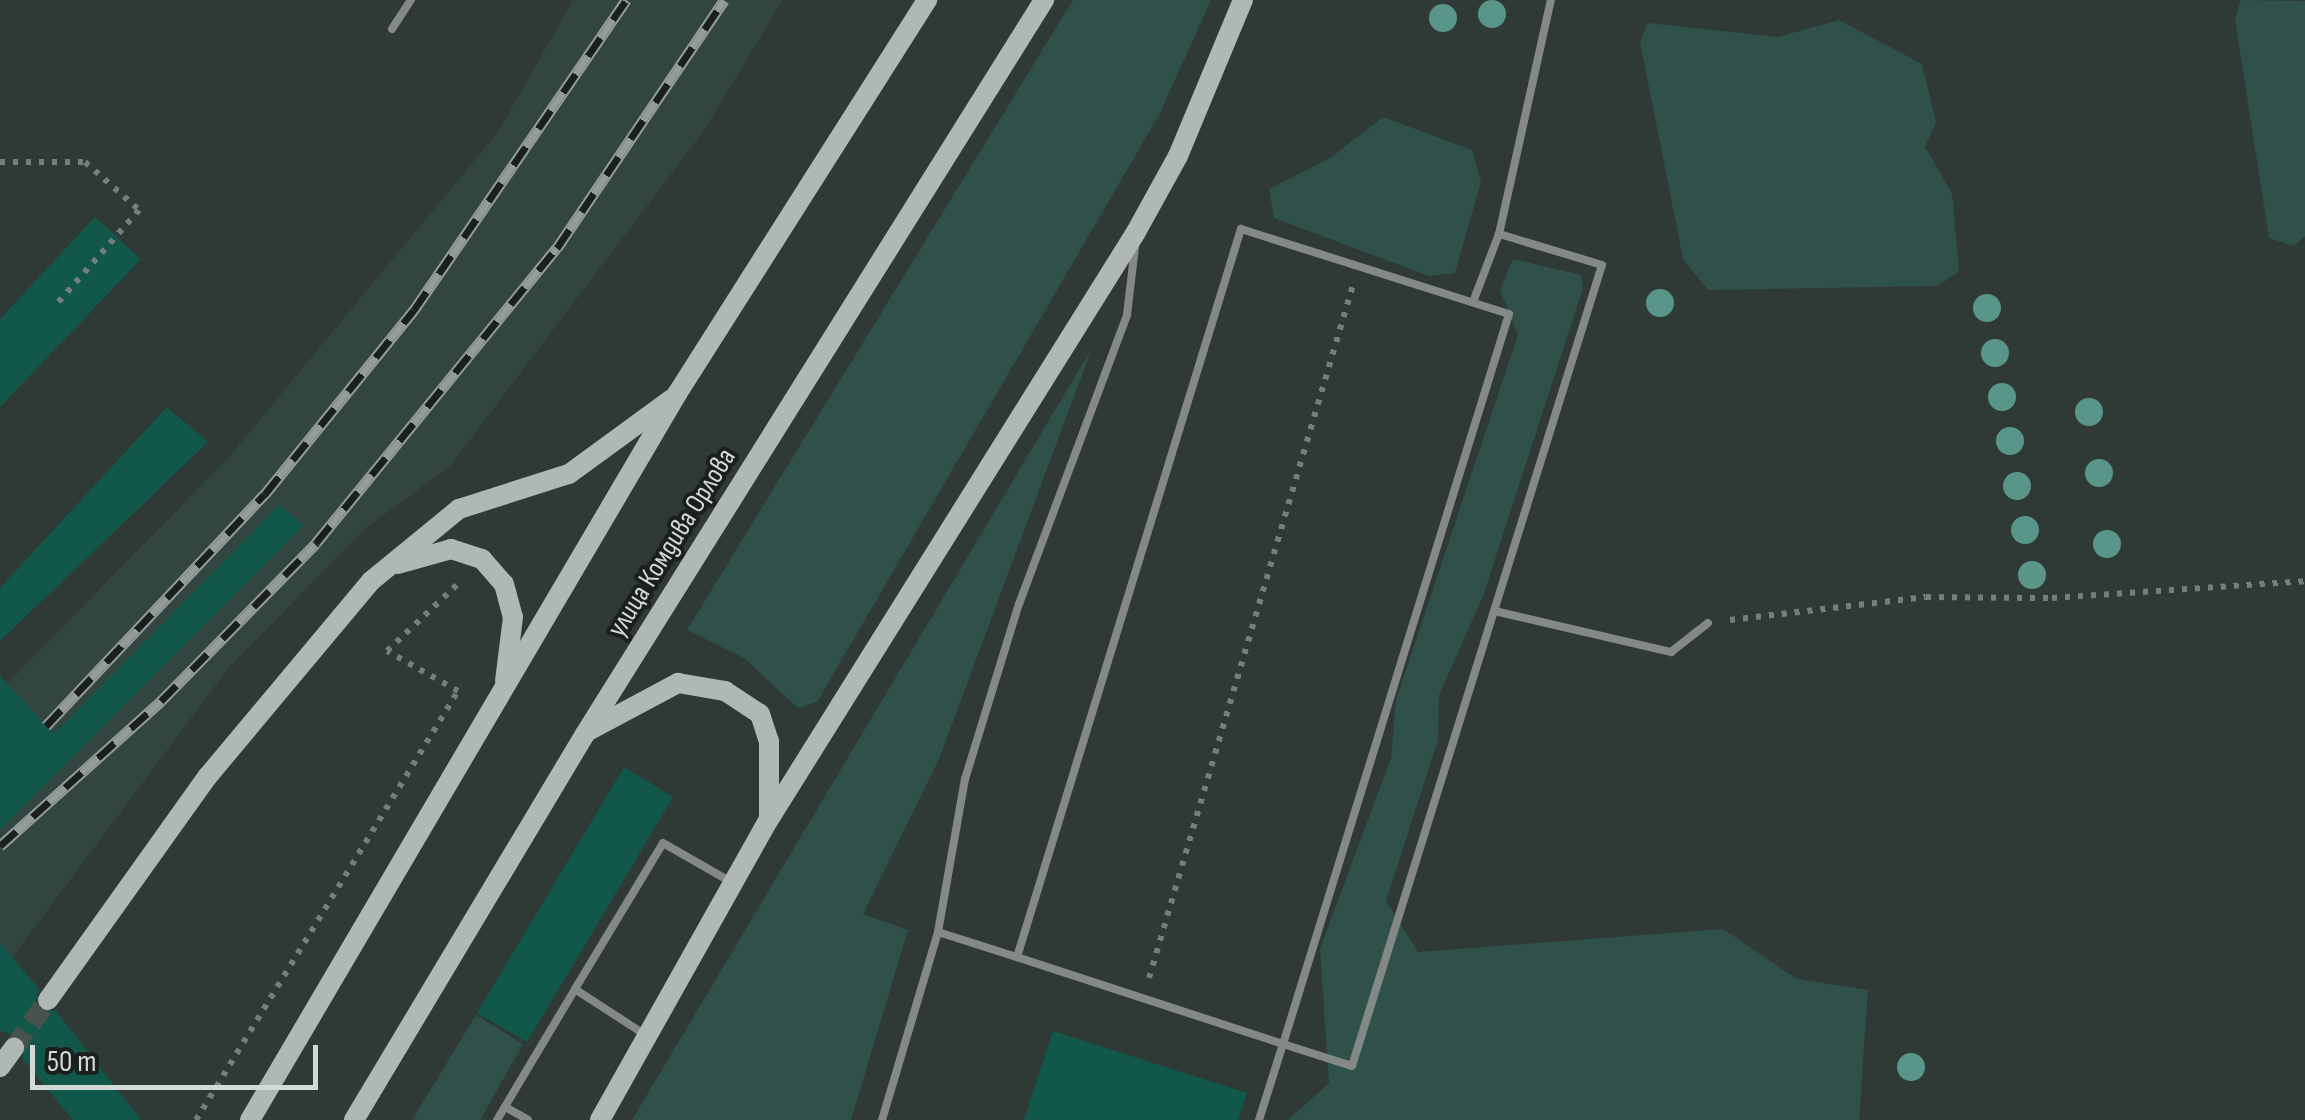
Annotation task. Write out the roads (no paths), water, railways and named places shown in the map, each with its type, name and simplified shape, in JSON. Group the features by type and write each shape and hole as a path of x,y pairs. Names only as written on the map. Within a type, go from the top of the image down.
{"street":[{"path":"250,1120 498,708 678,394 927,0"},
{"name":"улица Комдива Орлова","path":"354,1120 584,734 1044,0"},
{"path":"600,1120 768,821 1136,232 1178,156 1244,0"},
{"path":"48,1000 208,776 371,581 458,510 570,474 678,394"},
{"path":"371,581 422,552 451,549 482,560 504,584 513,616 498,708"},
{"path":"584,734 640,697 678,683 725,691 760,714 770,741 768,821"},
{"path":"0,1066 14,1048"}],"lane":[{"path":"392,29 411,0"},
{"path":"1473,302 1498,234 1551,0"},
{"path":"1016,957 1242,229 1508,314 1260,1120"},
{"path":"882,1120 938,932 965,780 1019,604 1126,314 1136,232"},
{"path":"938,932 1352,1066 1498,612 1602,265 1498,234"},
{"path":"1498,612 1671,652 1708,622"},
{"path":"497,1120 663,843 735,884"},
{"path":"574,989 648,1036"},
{"path":"505,1106 528,1120"}],"tunnel":[{"path":"14,1048 48,1000"}],"railway":[{"path":"46,726 265,494 414,310 626,0"},
{"path":"0,846 161,701 316,543 557,248 724,0"}]}
